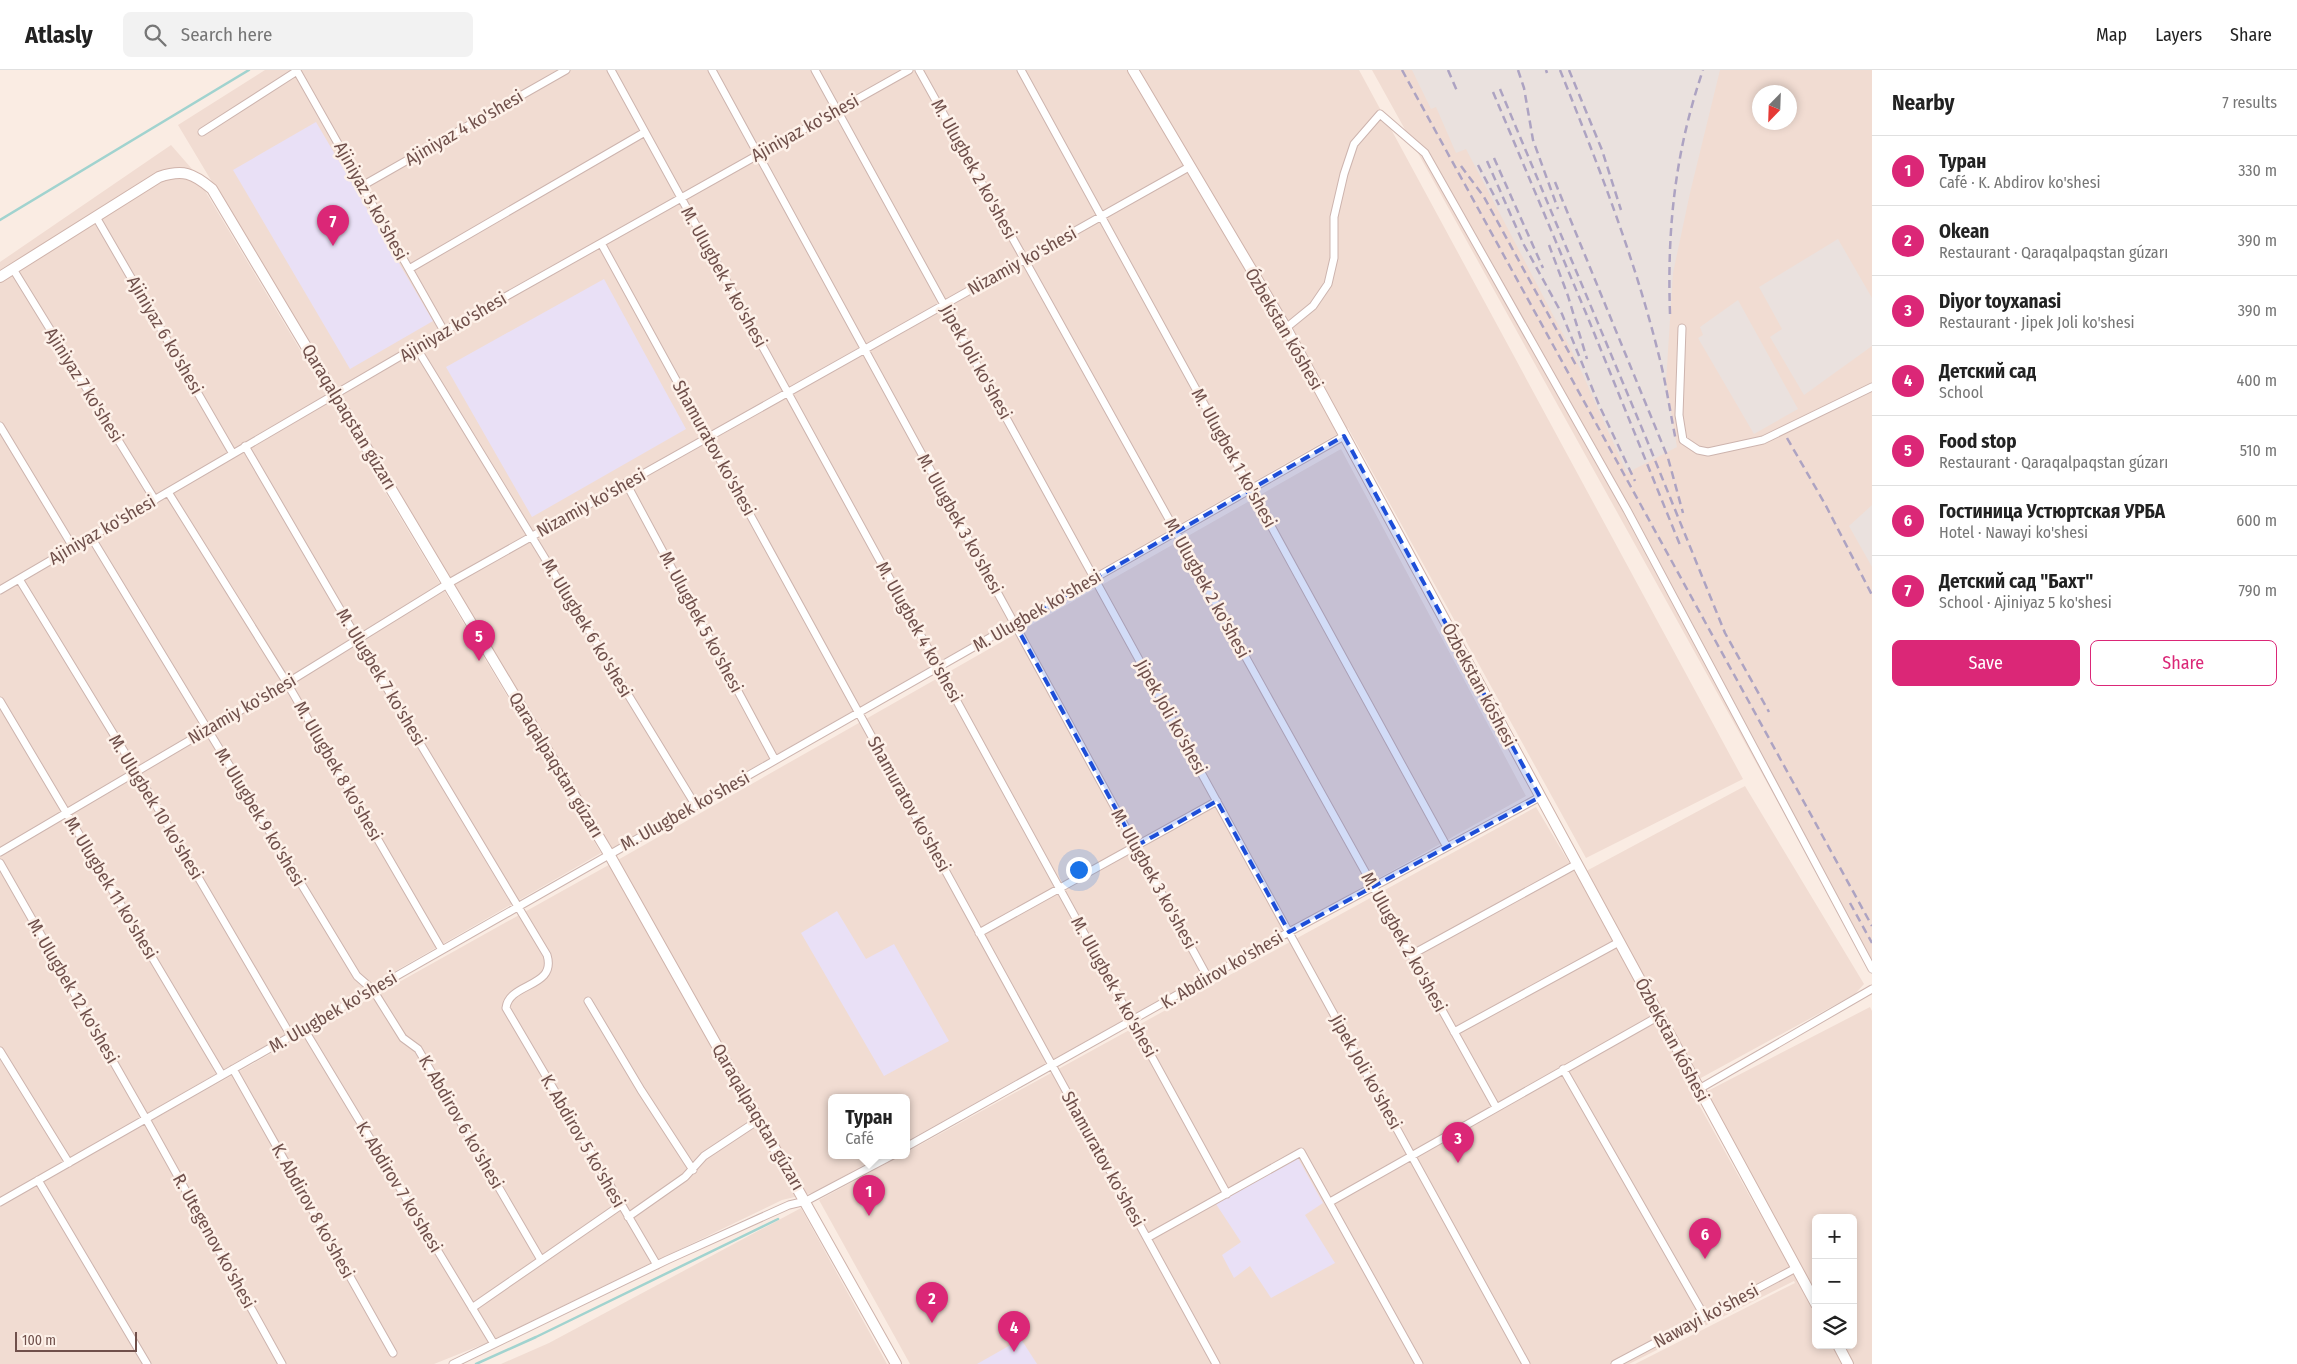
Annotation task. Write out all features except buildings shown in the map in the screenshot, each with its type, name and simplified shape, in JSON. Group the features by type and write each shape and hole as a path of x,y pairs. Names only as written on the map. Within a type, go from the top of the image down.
{"street":[{"name":"Ajiniyaz 4 ko'shesi","path":"362,186 566,70"},
{"name":"M. Ulugbek 4 ko'shesi","path":"611,70 1227,1194"},
{"name":"M. Ulugbek 3 ko'shesi","path":"712,70 1208,978"},
{"name":"Jipek Joli ko'shesi","path":"816,70 1526,1364"},
{"name":"Ajiniyaz ko'shesi","path":"0,590 416,347 909,70"},
{"name":"M. Ulugbek 2 ko'shesi","path":"919,70 1496,1107"},
{"name":"M. Ulugbek 1 ko'shesi","path":"1021,70 1447,847"},
{"name":"Ózbekstan kóshesi","path":"1133,70 1286,328 1812,1297"},
{"name":"Ajiniyaz 5 ko'shesi","path":"297,71 444,331"},
{"path":"202,132 297,71"},
{"path":"1286,328 1313,306 1328,284 1334,258 1334,216 1344,174 1354,144 1380,114 1425,153 1627,510 1872,968"},
{"path":"409,269 645,132"},
{"name":"Nizamiy ko'shesi","path":"0,852 287,683 448,582 1189,167"},
{"name":"Qaraqalpaqstan gúzarı","path":"96,217 159,177 176,172 199,178 212,189 609,854 760,1119 896,1364"},
{"path":"0,277 96,217"},
{"name":"Ajiniyaz 6 ko'shesi","path":"96,217 233,454"},
{"name":"Shamuratov ko'shesi","path":"601,243 1216,1364"},
{"name":"Ajiniyaz 7 ko'shesi","path":"13,269 155,500"},
{"path":"1682,328 1679,415 1683,440 1698,450 1708,452 1763,440 1872,387"},
{"name":"M. Ulugbek 6 ko'shesi","path":"416,347 696,806"},
{"path":"0,426 74,547"},
{"name":"M. Ulugbek ko'shesi","path":"0,1202 1344,436"},
{"name":"M. Ulugbek 7 ko'shesi","path":"246,446 358,640 547,955 550,962 544,976 510,998 506,1008 510,1016"},
{"name":"M. Ulugbek 5 ko'shesi","path":"626,483 775,760"},
{"name":"M. Ulugbek 8 ko'shesi","path":"168,492 287,683 442,950"},
{"name":"M. Ulugbek 9 ko'shesi","path":"92,537 357,976 373,990"},
{"name":"M. Ulugbek 10 ko'shesi","path":"19,579 136,771 291,1036"},
{"name":"M. Ulugbek 11 ko'shesi","path":"0,701 222,1075"},
{"name":"K. Abdirov ko'shesi","path":"910,1145 1289,932 1540,797"},
{"path":"979,933 1217,801"},
{"name":"M. Ulugbek 12 ko'shesi","path":"0,864 146,1119"},
{"path":"1411,954 1577,864"},
{"path":"1454,1032 1619,942"},
{"path":"1699,1089 1872,989"},
{"name":"K. Abdirov 6 ko'shesi","path":"373,990 403,1038 418,1049 541,1260"},
{"path":"588,1000 641,1090 693,1170"},
{"name":"K. Abdirov 5 ko'shesi","path":"510,1016 657,1265"},
{"path":"1330,1202 1659,1016"},
{"name":"K. Abdirov 7 ko'shesi","path":"304,1029 494,1344"},
{"path":"0,1051 69,1163"},
{"name":"K. Abdirov 8 ko'shesi","path":"233,1069 393,1352"},
{"path":"1563,1070 1705,1317"},
{"name":"R. Utegenov ko'shesi","path":"146,1119 282,1364"},
{"path":"628,1217 693,1170 704,1156 760,1119"},
{"path":"1147,1238 1301,1152 1419,1364"},
{"path":"453,1364 657,1265 790,1205 806,1201 885,1159"},
{"path":"38,1180 147,1364"},
{"path":"472,1308 621,1205"},
{"name":"Nawayi ko'shesi","path":"1615,1364 1796,1268"},
{"path":"1840,1349 1848,1364"}],"highlighted area":[{"path":"1344,436 1540,797 1289,932 1217,801 1136,846 1015,624"}],"shaded area":[{"path":"265,70 1359,70 1743,779 1586,858 1348,428 611,849 178,125"},
{"path":"1372,70 1872,70 1872,972"},
{"path":"1412,70 1720,70 1673,273 1666,382 1677,447 1627,473 1574,355 1466,149 1456,153 1436,107 1431,109"},
{"path":"316,122 433,321 350,369 233,170"},
{"path":"171,145 192,169 601,853 0,1198 0,262"},
{"path":"1838,239 1872,298 1872,346 1804,395 1770,337 1782,329 1759,287"},
{"path":"604,279 686,429 532,517 446,367"},
{"path":"1738,300 1798,409 1754,434 1698,338 1703,335 1700,327"},
{"path":"1341,449 1526,796 910,1139 910,1094 828,1094 828,1159 874,1159 816,1192 782,1200 484,1344 434,1364 0,1364 0,1205 623,857"},
{"path":"1872,505 1872,567 1849,526"},
{"path":"1745,786 1864,984 1855,994 1688,1085 1763,1220 1698,1096 1870,1007 1872,1011 1872,1364 1635,1364 1795,1283 1794,1281 1629,1364 910,1364 819,1200 895,1159 910,1159 910,1150 1536,807 1577,876"},
{"path":"837,911 866,959 894,944 949,1041 884,1076 801,933"},
{"path":"1298,1158 1323,1203 1305,1215 1335,1263 1271,1298 1250,1266 1234,1278 1222,1255 1241,1242 1216,1204"},
{"path":"801,1208 887,1364 501,1364 549,1343"},
{"path":"1021,1339 1037,1364 977,1364"}],"waterway":[{"path":"0,220 249,70"},
{"path":"476,1364 536,1337 778,1219"}],"railway":[{"path":"1402,70 1872,926"},
{"path":"1448,70 1457,91"},
{"path":"1518,70 1524,88 1533,140 1558,209"},
{"path":"1560,70 1601,174 1638,280 1661,363 1676,441"},
{"path":"1569,70 1602,150 1621,210"},
{"path":"1670,314 1670,251 1675,190 1679,161 1693,100 1703,70"},
{"path":"1500,89 1646,438 1725,633 1769,712"},
{"path":"1493,92 1588,318 1680,545"},
{"path":"1494,158 1543,268"},
{"path":"1487,161 1524,245 1562,314 1599,405 1635,481"},
{"path":"1478,165 1499,205"},
{"path":"1461,166 1484,197 1577,367"},
{"path":"1555,182 1668,458 1683,513"},
{"path":"1549,245 1568,296 1587,359"},
{"path":"1787,438 1825,504 1872,595"},
{"path":"1850,903 1872,943"}],"place":[{"name":"Детский сад \"Бахт\"","path":"333,246"},
{"name":"Food stop","path":"479,661"},
{"name":"Diyor toyxanasi","path":"1458,1163"},
{"name":"Туран","path":"869,1216"},
{"name":"Гостиница Устюртская УРБА","path":"1705,1259"},
{"name":"Okean","path":"932,1323"},
{"name":"Детский сад","path":"1014,1352"}]}
